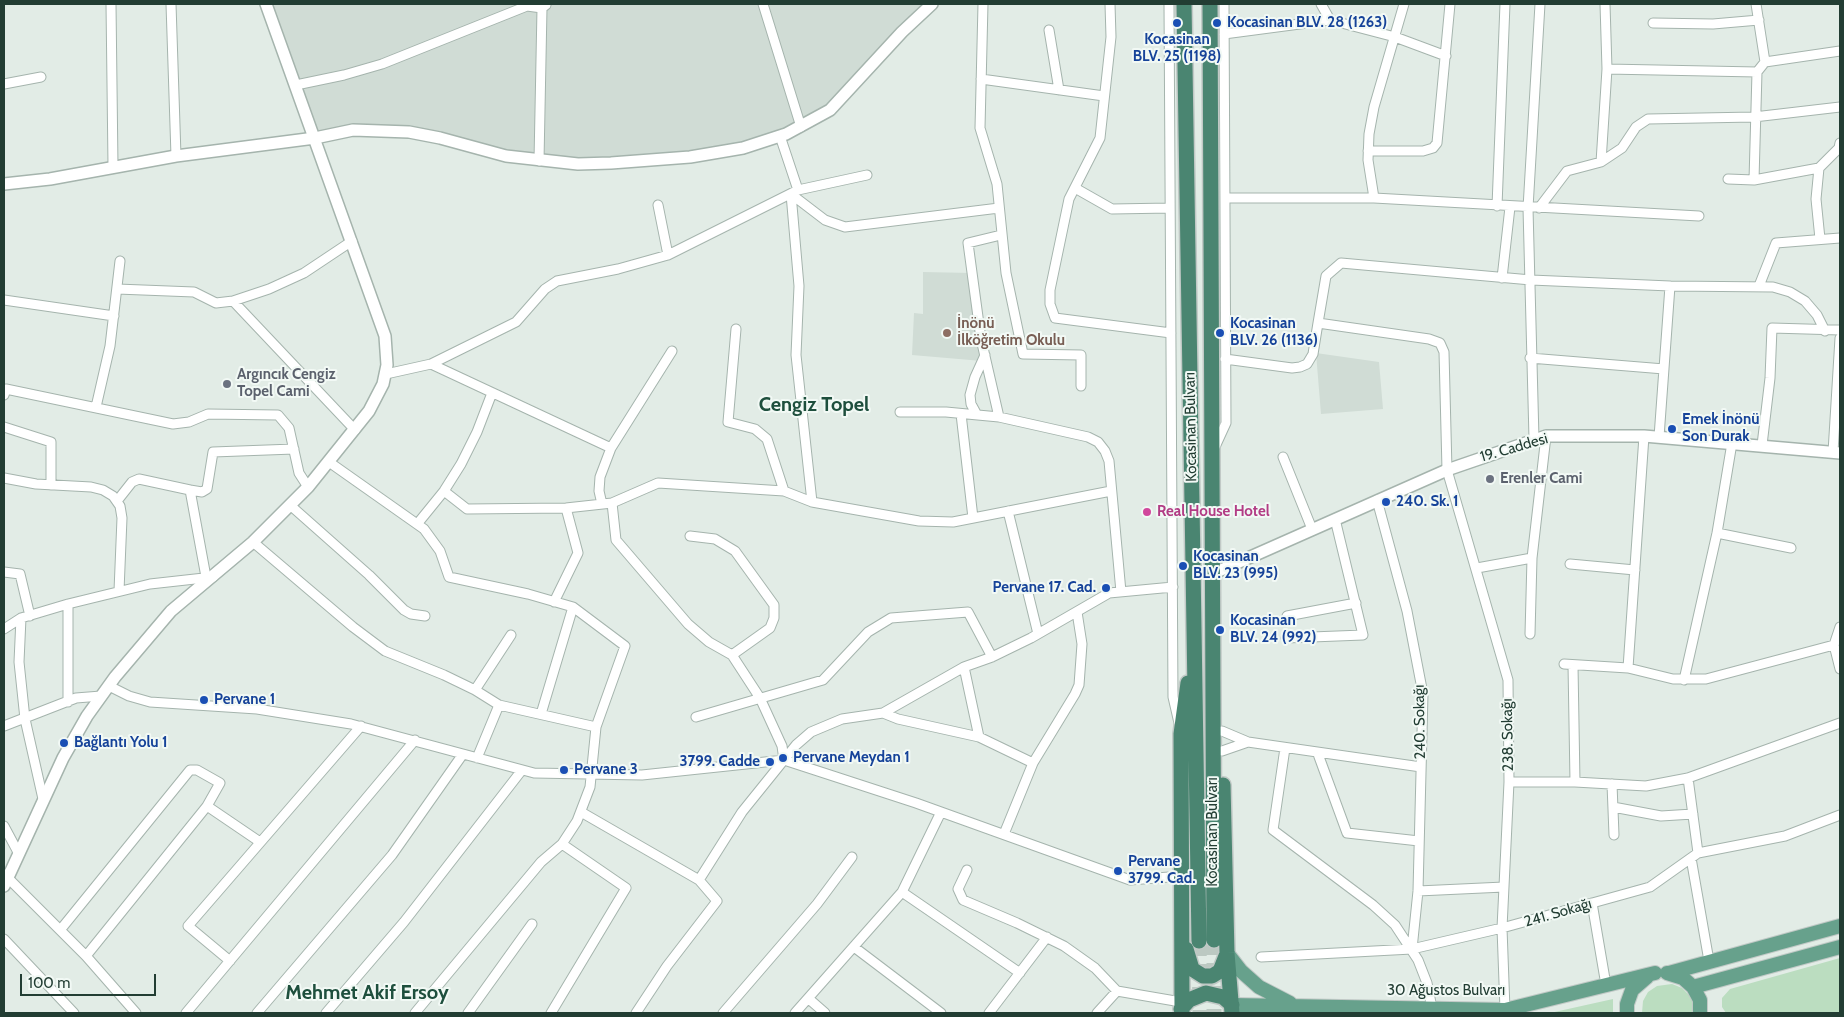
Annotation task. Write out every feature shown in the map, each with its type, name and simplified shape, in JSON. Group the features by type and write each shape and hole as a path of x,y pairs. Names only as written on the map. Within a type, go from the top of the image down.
{"highway":[{"name":"Kocasinan Bulvarı","path":"1184,4 1195,633 1207,941 1212,635 1210,4"},
{"path":"1181,1008 1181,734 1195,633"},
{"path":"1212,635 1222,695 1227,953 1232,1009"},
{"path":"1182,936 1190,966 1196,973 1203,976 1212,976 1220,971 1227,953"},
{"path":"1181,1008 1189,1000 1206,993 1218,995 1232,1009"}],"main road":[{"path":"1669,973 1840,926"},
{"path":"1693,987 1840,947"},
{"path":"1227,953 1241,971 1259,987 1295,1005"},
{"path":"1627,1013 1627,1004 1632,990 1642,980 1655,973"},
{"name":"30 Ağustos Bulvarı","path":"1232,1009 1295,1005 1505,1010 1655,973 1669,973"},
{"path":"1669,973 1683,978 1693,987 1700,1000 1701,1012"}],"street":[{"path":"111,4 113,166"},
{"path":"171,4 176,156"},
{"path":"136,1013 61,930 5,879 19,854 43,799 75,737 101,696 171,610 253,542 308,487 375,403 386,374 385,336 266,4"},
{"path":"762,4 801,127"},
{"path":"4,184 50,179 176,156 315,138 353,130 409,132 440,138 506,156 539,161 603,164 690,157 743,148 801,127 830,110 902,32 932,4"},
{"path":"983,4 980,128 997,184 1006,273 1022,354 1081,355 1081,386"},
{"path":"1110,4 1111,37 1100,138 1069,200 1050,290 1050,304 1055,318 1172,333"},
{"path":"1169,4 1173,697 1181,734"},
{"path":"1212,454 1226,423 1224,4"},
{"path":"1321,4 1330,20"},
{"path":"1374,198 1369,173 1368,151 1374,106 1404,4"},
{"path":"1368,151 1417,152 1435,146 1439,139 1450,4"},
{"path":"1497,206 1505,4"},
{"path":"1534,439 1530,358 1531,280 1528,208 1540,4"},
{"path":"1601,162 1607,69 1605,4"},
{"path":"1756,4 1765,62"},
{"path":"296,85 336,77 382,64 527,5 544,6 539,161"},
{"path":"1224,34 1330,20 1395,37 1446,56"},
{"path":"1654,23 1713,24 1758,20"},
{"path":"1049,30 1059,90"},
{"path":"1754,180 1754,117 1757,72 1765,62 1840,51"},
{"path":"1607,69 1757,72"},
{"path":"4,84 42,77"},
{"path":"981,79 1104,96"},
{"path":"1539,208 1568,171 1601,162 1622,148 1636,127 1648,119 1754,117 1840,107"},
{"path":"780,136 794,192 799,286 796,355 812,502"},
{"path":"1728,179 1754,180 1819,168 1839,148 1840,143"},
{"path":"1819,168 1816,199 1820,239"},
{"path":"386,374 431,364 516,322 545,290 557,281 618,269 668,255 794,192 867,176"},
{"path":"1075,188 1112,209 1170,208"},
{"path":"794,192 825,220 845,227 999,208"},
{"path":"1225,198 1374,198 1699,216"},
{"path":"658,205 668,255"},
{"path":"1502,278 1510,207"},
{"path":"999,417 985,355 968,242 1001,235"},
{"path":"1759,286 1776,243 1840,238"},
{"path":"117,290 194,292 216,303 233,301 296,278 352,241"},
{"path":"96,407 110,346 120,261"},
{"path":"1225,359 1292,368 1307,364 1313,354 1326,276 1340,263 1531,280 1670,286 1759,286 1782,289 1797,296 1812,308 1826,331"},
{"path":"1659,437 1670,286"},
{"path":"4,300 114,316"},
{"path":"233,301 355,430"},
{"name":"238. Sokağı","path":"1318,323 1440,343 1444,352 1447,470 1508,680 1509,782 1502,928 1505,1010"},
{"path":"1762,445 1770,378 1772,328 1840,330"},
{"path":"736,329 728,422 755,429 767,439 784,491"},
{"path":"1837,453 1840,338"},
{"path":"602,504 599,490 600,477 612,448 672,351"},
{"path":"977,415 971,404 970,395 985,355"},
{"path":"1530,358 1664,369"},
{"path":"431,364 612,448"},
{"path":"4,395 6,389 173,424 189,422 208,414 278,415 289,428 299,473 308,487"},
{"path":"418,523 444,492 468,450 492,393"},
{"path":"900,412 999,417 1088,437 1098,442 1108,456 1120,592"},
{"path":"961,414 973,518"},
{"path":"4,427 51,442 50,485"},
{"path":"1530,634 1532,558 1546,436"},
{"name":"19. Caddesi","path":"1212,574 1447,470 1546,436 1644,436 1837,453"},
{"path":"1628,668 1644,436"},
{"path":"1684,680 1717,534 1732,443"},
{"path":"117,501 132,482 139,479 202,492 207,489 213,452 294,449"},
{"path":"1283,457 1312,529"},
{"path":"329,462 418,523 440,551 449,577 573,607 625,646 596,727 592,776 582,812 562,844 541,862 415,1013"},
{"path":"4,478 23,483 68,484 97,489 108,493 117,501 122,518 119,591"},
{"path":"444,492 467,509 566,508 602,504 658,484 784,491 812,502 919,521 953,522 1111,491"},
{"path":"190,490 210,577"},
{"name":"240. Sokağı","path":"1376,500 1407,612 1423,694 1418,891 1412,949"},
{"path":"612,502 616,540 688,624 708,642 732,656 760,698 782,746 784,760"},
{"path":"290,505 370,575 404,610 412,614 425,616"},
{"path":"554,602 578,553 566,508"},
{"path":"1008,511 1038,634"},
{"path":"1286,638 1364,635 1335,519"},
{"path":"1717,534 1791,548"},
{"path":"690,536 715,539 730,547 740,557 774,605 774,618 766,633 732,656"},
{"path":"253,542 353,628 385,651 475,690 499,705 596,727"},
{"path":"1477,568 1532,558"},
{"path":"1570,564 1635,570"},
{"path":"4,572 20,574 25,617 19,662 25,719 43,799"},
{"path":"4,629 25,617 119,591 150,584 210,577"},
{"path":"699,880 742,812 803,738 821,726 842,719 882,713 964,667 992,657 1038,634 1109,593 1173,587"},
{"path":"1287,616 1356,603"},
{"path":"68,604 68,702"},
{"path":"541,714 573,607"},
{"path":"696,717 823,680 868,632 891,618 968,612 992,657"},
{"path":"1004,834 1033,763 1075,694 1078,685 1082,668 1082,644 1077,612"},
{"path":"1840,627 1834,645 1840,669"},
{"path":"475,690 511,634"},
{"path":"1575,782 1569,664 1628,668 1661,677 1684,680 1717,677 1834,645"},
{"path":"964,667 979,737"},
{"path":"109,686 129,696 150,702 257,709 361,726 534,773 592,776 675,773 784,760 941,812 1130,880 1182,876"},
{"path":"4,726 76,698 101,696"},
{"path":"477,758 499,705"},
{"path":"882,713 898,719 979,737 1033,763"},
{"path":"1509,782 1575,782 1646,786 1688,778 1840,723"},
{"path":"230,961 188,926 361,726"},
{"path":"1222,731 1248,742 1421,768"},
{"path":"186,1013 415,740"},
{"path":"1222,751 1248,742"},
{"path":"1285,748 1273,830 1384,914 1412,949 1425,977 1432,1008"},
{"path":"257,1013 392,855 463,754"},
{"path":"1318,754 1347,833 1419,841"},
{"path":"61,930 190,770 197,770 220,783 207,806 86,956"},
{"path":"326,1013 404,922 522,770"},
{"path":"1688,778 1693,814 1695,855 1709,961"},
{"path":"1612,784 1614,835"},
{"path":"207,806 260,842"},
{"path":"1613,807 1661,816 1693,814"},
{"path":"582,812 699,880 717,901 667,966 636,1013"},
{"path":"795,1013 902,892 941,812"},
{"name":"241. Sokağı","path":"1261,956 1412,949 1502,928 1650,887 1695,855 1785,836 1840,815"},
{"path":"4,826 19,854"},
{"path":"551,1013 626,888 562,844"},
{"path":"723,1013 817,904 852,857"},
{"path":"967,870 958,889 963,900 1047,937 1085,960 1117,992 1181,1008"},
{"path":"1418,891 1504,887"},
{"path":"902,892 1020,973"},
{"path":"1592,903 1606,985"},
{"path":"468,1013 532,924"},
{"path":"989,1013 1047,937"},
{"path":"4,939 74,1013"},
{"path":"854,947 941,1013"},
{"path":"1097,1013 1117,992"},
{"path":"809,999 825,1013"}],"shaded area":[{"path":"267,4 933,4 831,111 741,148 578,164 413,133 320,137"},
{"name":"İnönü İlköğretim Okulu","path":"923,272 972,273 982,361 912,355 914,313 923,314"},
{"path":"1316,353 1379,362 1383,409 1321,414"}],"green space":[{"path":"1840,958 1840,1013 1726,1013 1722,1007 1722,998 1730,989"},
{"path":"1672,984 1682,988 1689,995 1694,1004 1694,1013 1642,1013 1643,1001 1648,992 1657,986"},
{"path":"1613,999 1613,1013 1550,1013"}],"tunnel":[{"path":"1214,940 1214,1013"},
{"path":"1199,941 1200,1013"}],"place":[{"name":"Kocasinan BLV. 25 (1198)","path":"1177,23"},
{"name":"Kocasinan BLV. 28 (1263)","path":"1217,23"},
{"name":"İnönü İlköğretim Okulu","path":"947,333"},
{"name":"Kocasinan BLV. 26 (1136)","path":"1220,333"},
{"name":"Argıncık Cengiz Topel Cami","path":"227,384"},
{"name":"Emek İnönü Son Durak","path":"1672,429"},
{"name":"Erenler Cami","path":"1490,479"},
{"name":"240. Sk. 1","path":"1386,502"},
{"name":"Real House Hotel","path":"1147,512"},
{"name":"Kocasinan BLV. 23 (995)","path":"1183,566"},
{"name":"Pervane 17. Cad.","path":"1106,588"},
{"name":"Kocasinan BLV. 24 (992)","path":"1220,630"},
{"name":"Pervane 1","path":"204,700"},
{"name":"Bağlantı Yolu 1","path":"64,743"},
{"name":"Pervane Meydan 1","path":"783,758"},
{"name":"3799. Cadde","path":"770,762"},
{"name":"Pervane 3","path":"564,770"},
{"name":"Pervane 3799. Cad.","path":"1118,871"}],"district":[{"name":"Cengiz Topel","path":"814,405"},
{"name":"Mehmet Akif Ersoy","path":"367,993"}]}
